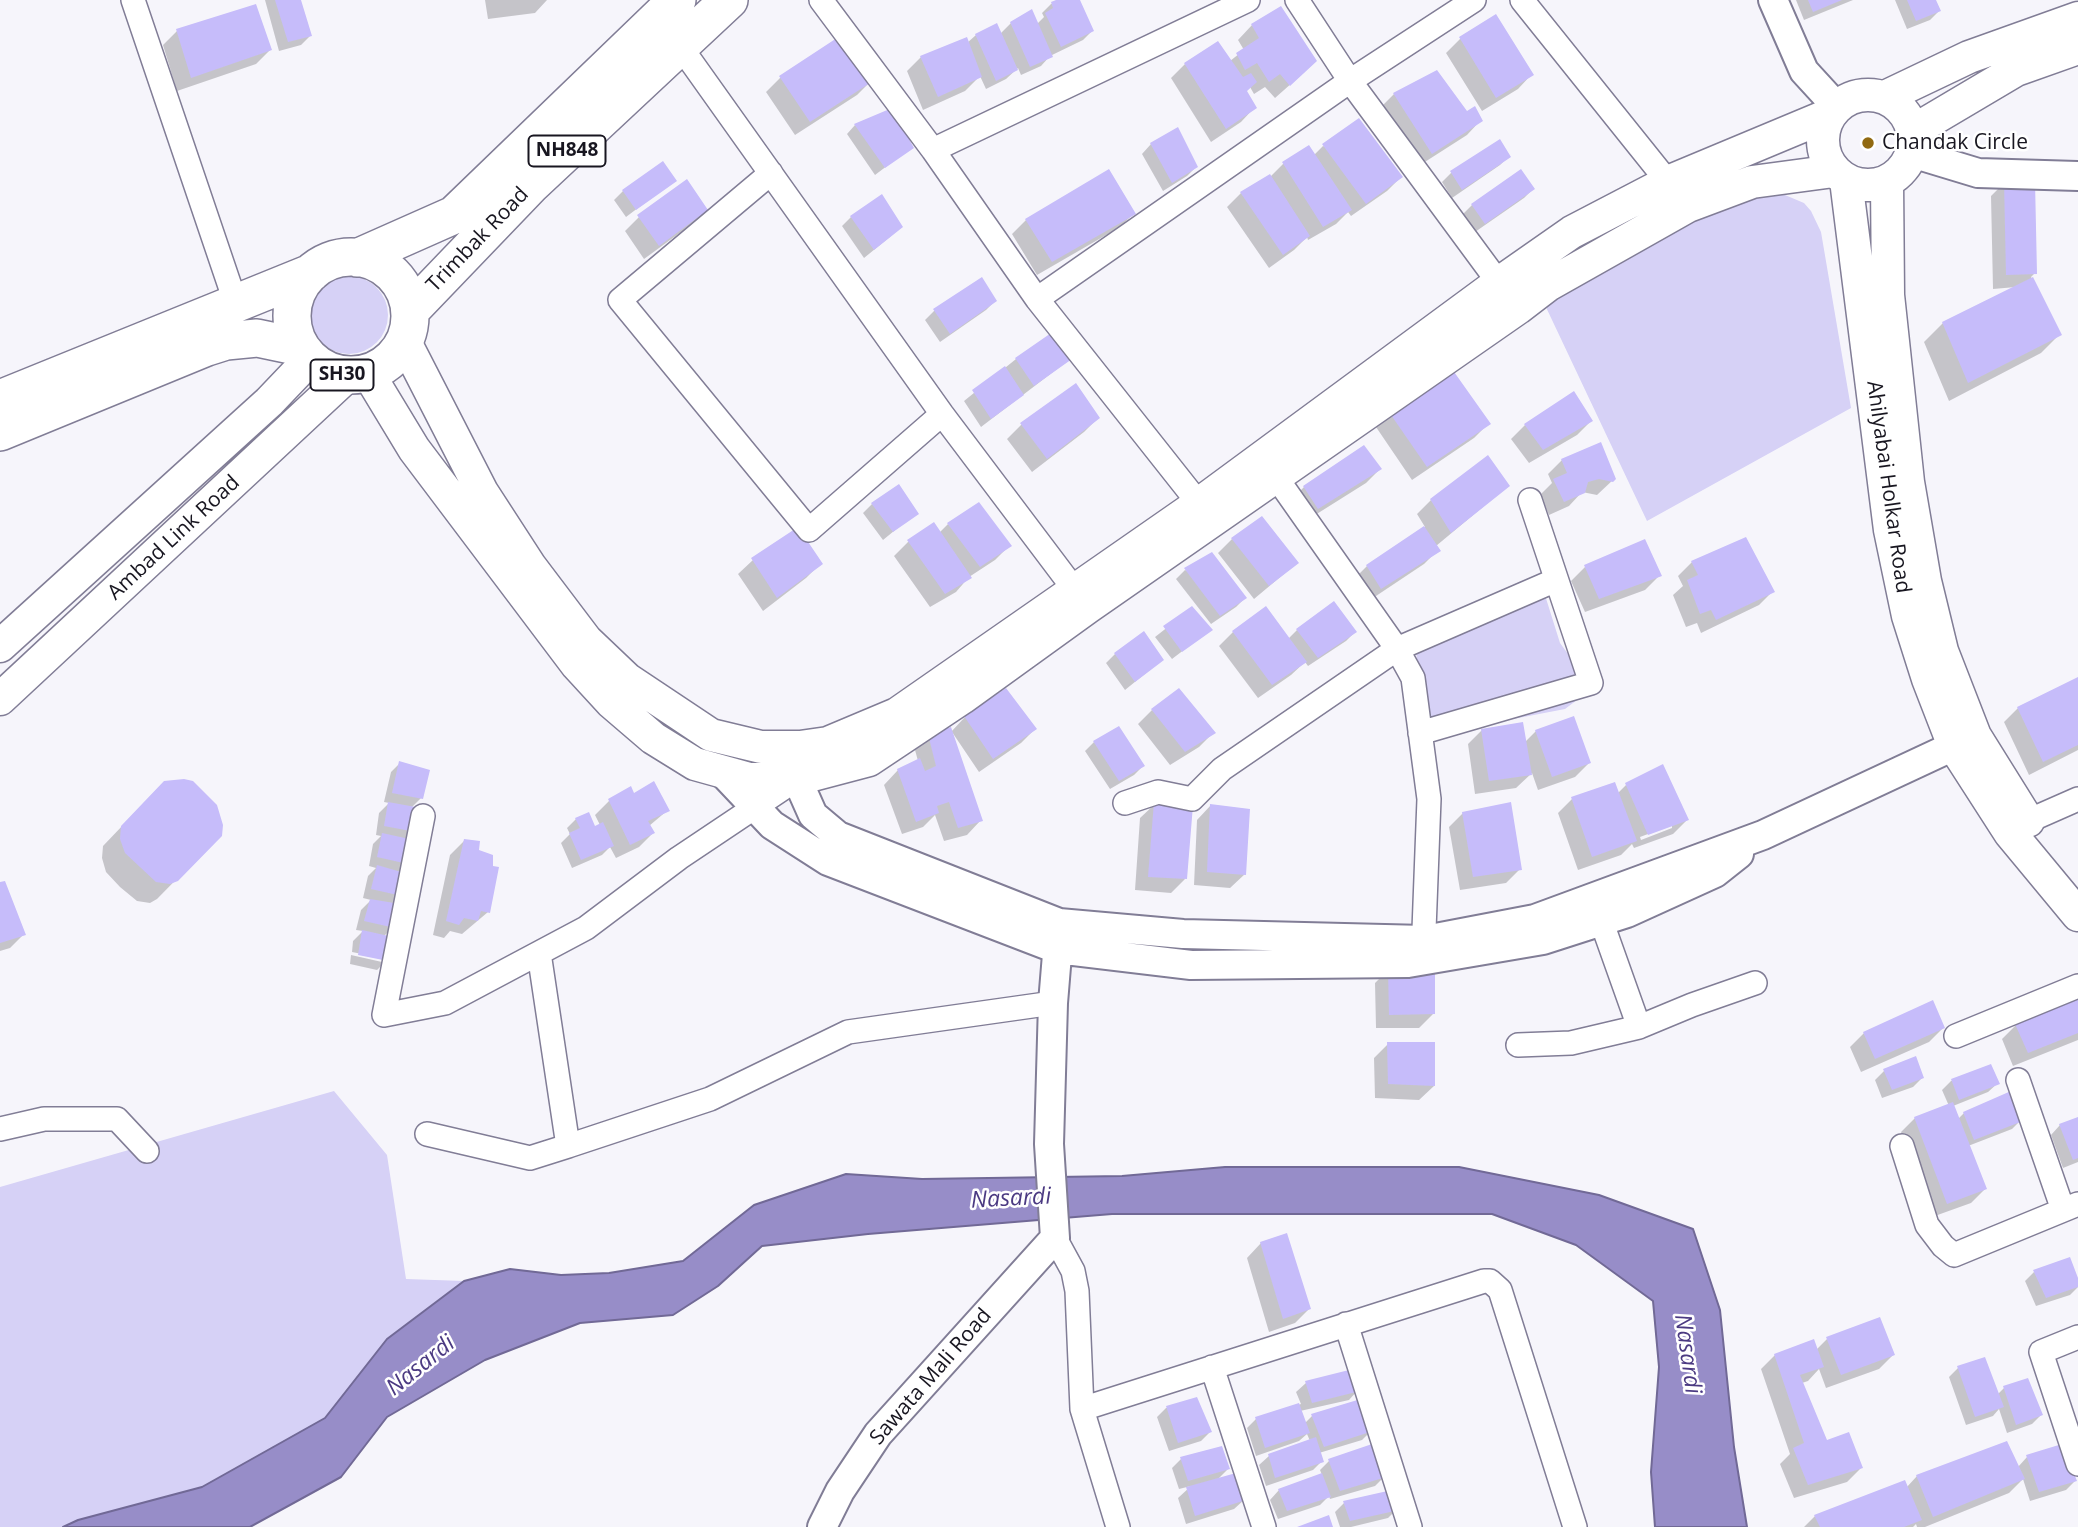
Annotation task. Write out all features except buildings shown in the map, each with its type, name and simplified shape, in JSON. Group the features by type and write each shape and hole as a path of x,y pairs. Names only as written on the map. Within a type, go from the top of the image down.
{"highway":[{"name":"Trimbak Road","path":"357,258 454,215 677,0"},
{"name":"Trimbak Road","path":"358,374 379,369 393,358 408,325 531,185 729,0"},
{"name":"Trimbak Road","path":"0,399 311,273 340,258 357,258 384,267 397,279 406,292 408,325"},
{"name":"SH30","path":"311,273 299,288 293,303 292,324 305,353 318,366 336,374 358,374"},
{"path":"0,432 226,341 257,338 305,353"}],"main road":[{"path":"1885,97 1969,57 2078,18"},
{"path":"1913,142 2016,70 2078,48"},
{"path":"358,374 577,665 611,702 653,738 695,764 749,779 797,779 869,760 962,698 1499,283 1572,232 1668,181 1834,111 1847,100 1859,96 1885,97 1898,105 1908,117 1913,142 1908,163 1888,181 1875,185 1860,185 1840,175 1826,157 1823,143 1824,128 1834,111"},
{"path":"408,325 482,492 530,566 586,639 627,679 711,735 761,747 800,747 828,743 897,714 1074,589 1206,512 1276,477 1548,285 1618,244 1688,206 1752,182 1840,175"},
{"name":"Ahilyabai Holkar Road","path":"1840,175 1890,530 1908,616 1928,679 2019,827 2078,915"},
{"name":"Ahilyabai Holkar Road","path":"1888,181 1888,295 1908,482 1925,581 1965,741"},
{"name":"Ambad Link Road","path":"0,646 269,402 305,353"},
{"name":"Ambad Link Road","path":"0,699 358,374"},
{"name":"Ahilyabai Holkar Road","path":"2019,827 2078,886"}],"street":[{"path":"133,0 236,304"},
{"path":"821,0 933,150 1037,299 1206,512"},
{"path":"933,150 1248,0"},
{"path":"1297,0 1350,81 1499,283"},
{"path":"1037,299 1350,81 1474,0"},
{"path":"1522,0 1668,181"},
{"path":"1773,0 1804,71 1834,111"},
{"path":"680,46 942,414 1074,589"},
{"path":"1913,142 1978,173 2078,176"},
{"path":"771,173 620,300 809,530 942,414"},
{"path":"1276,477 1397,649 1413,678 1429,799 1423,951"},
{"path":"1420,733 1591,683 1531,500"},
{"path":"1125,803 1158,792 1192,799 1222,769 1397,649 1556,580"},
{"path":"1423,951 1535,919 1763,835 1965,741"},
{"path":"800,747 797,779 814,815 838,836 1058,936"},
{"path":"721,771 772,825 828,861 1058,936 1183,934 1423,951 1543,940 1602,923 1715,873 1763,835"},
{"path":"423,816 384,1015 445,1003 586,928 679,858 797,779"},
{"path":"2019,827 2078,799"},
{"path":"1602,923 1639,1027"},
{"path":"1058,936 1049,1144 1055,1238 1073,1271 1077,1291 1082,1409 1118,1527"},
{"path":"539,953 568,1146"},
{"path":"1518,1045 1571,1042 1639,1027 1755,983"},
{"path":"1956,1036 2078,986"},
{"path":"427,1134 530,1158 710,1099 848,1031 1053,1003"},
{"path":"1902,1146 1927,1225 1943,1246 1954,1255 2071,1207 2018,1080"},
{"path":"0,1129 44,1119 117,1119 147,1151"},
{"name":"Sawata Mali Road","path":"822,1527 840,1491 878,1434 1055,1238"},
{"path":"1082,1409 1484,1281 1495,1283 1500,1290 1575,1527"},
{"path":"1346,1324 1410,1527"},
{"path":"2078,1337 2041,1352 2078,1464"},
{"path":"1212,1367 1264,1527"}],"shaded area":[{"path":"1773,190 1804,203 1821,232 1851,408 1647,521 1544,303 1727,204"},
{"path":"349,276 364,279 381,293 388,315 385,330 371,347 349,354 334,351 317,337 310,315 313,300 327,283"},
{"path":"1544,592 1560,643 1593,688 1565,709 1456,730 1425,716 1415,645"},
{"path":"334,1091 387,1155 406,1279 464,1281 387,1339 325,1418 202,1487 78,1520 63,1527 0,1527 0,1187"}],"water":[{"name":"Nasardi","path":"1225,1167 1459,1167 1599,1195 1693,1229 1720,1310 1734,1447 1747,1527 1655,1527 1651,1472 1659,1367 1653,1301 1576,1245 1492,1214 1112,1214 868,1234 762,1246 718,1286 673,1315 580,1323 485,1360 387,1417 341,1477 250,1527 63,1527 78,1520 202,1487 325,1418 387,1339 464,1281 510,1269 561,1275 609,1273 683,1261 754,1205 846,1174 922,1179 1122,1176"}],"place":[{"name":"Chandak Circle","path":"1868,143"}]}
